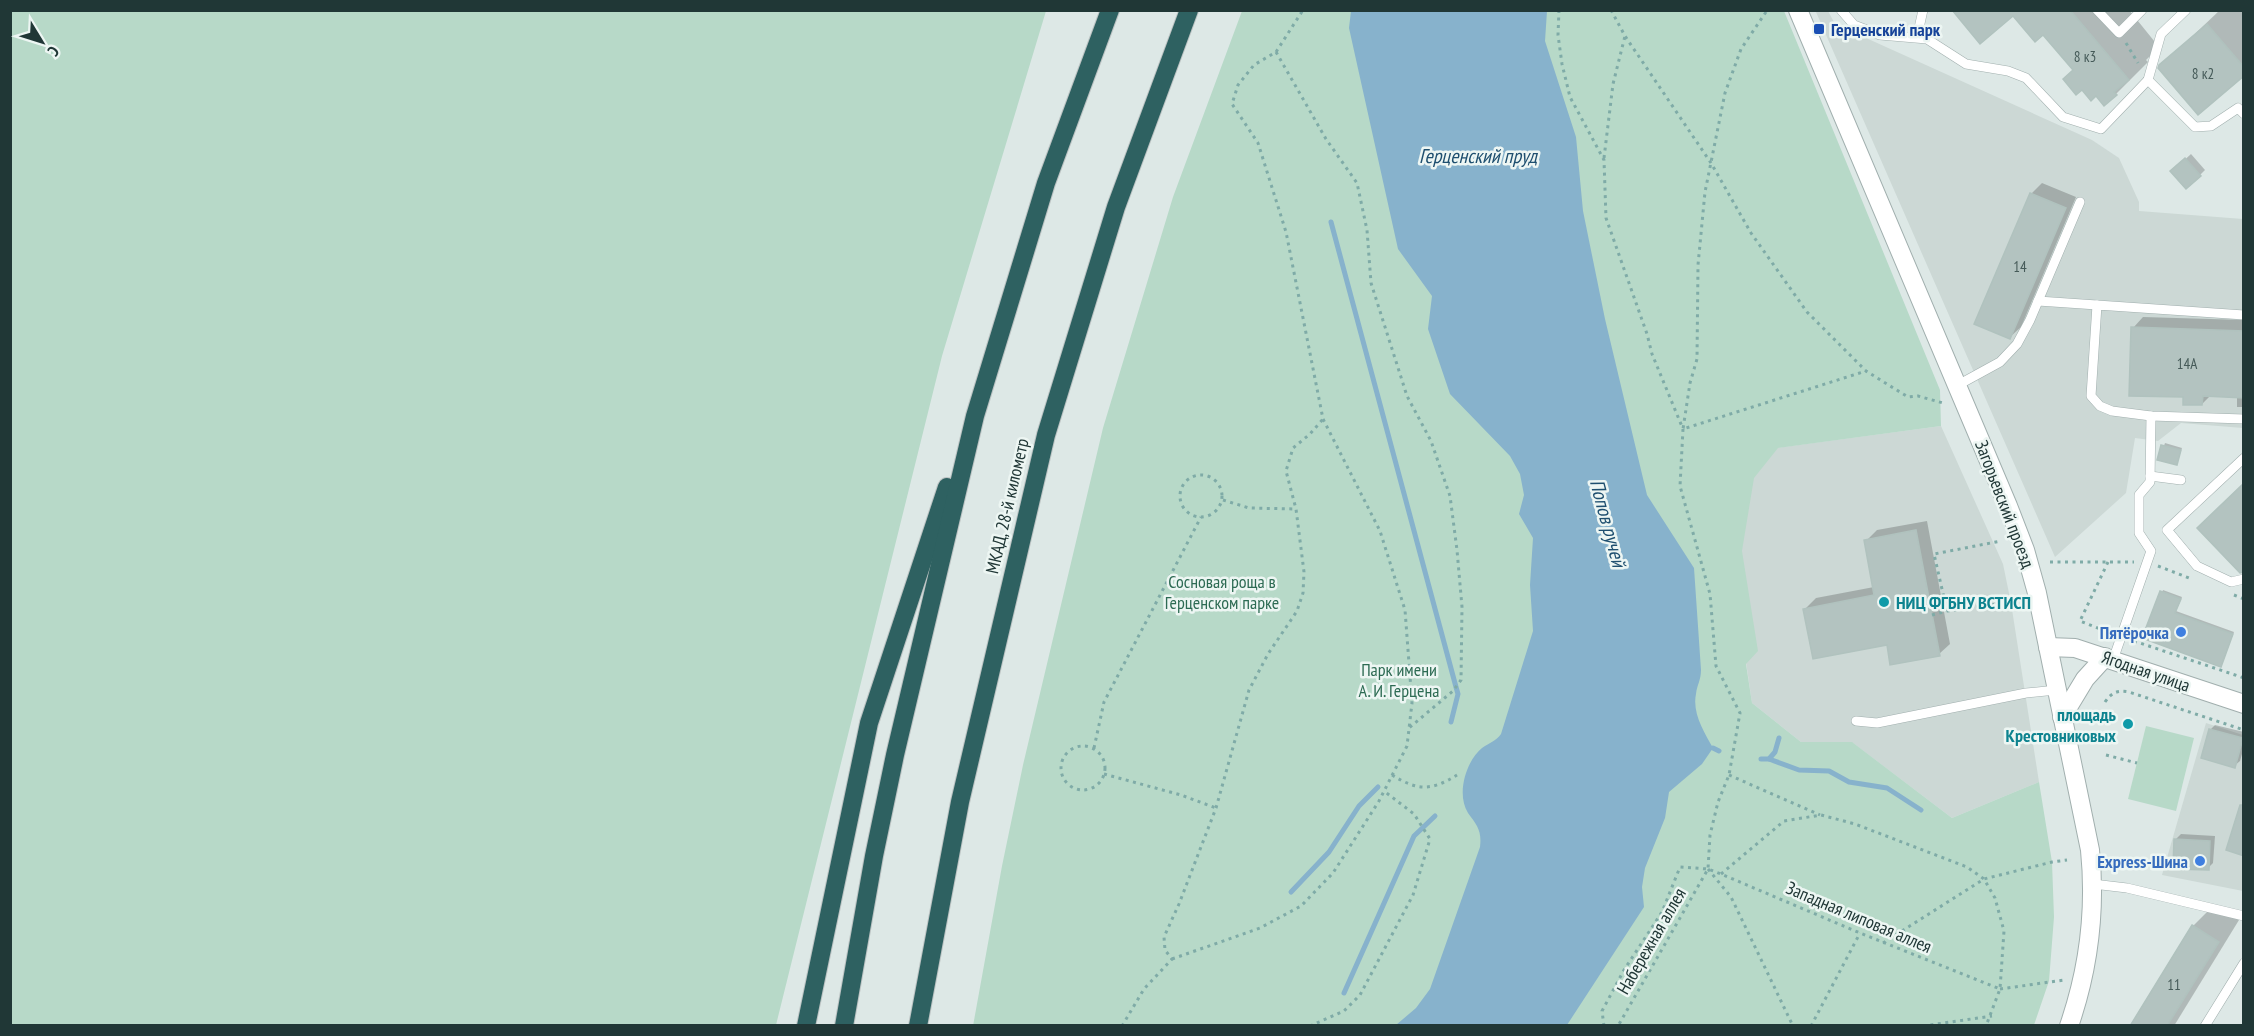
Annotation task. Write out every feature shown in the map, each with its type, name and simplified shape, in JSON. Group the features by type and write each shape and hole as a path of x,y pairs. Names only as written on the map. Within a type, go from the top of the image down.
{"highway":[{"path":"806,1026 869,723 1046,183 1110,10"},
{"name":"МКАД, 28-й километр","path":"918,1026 965,781 1046,435 1116,207 1189,10"},
{"path":"844,1026 874,856 900,733 975,416 1009,300"}],"street":[{"name":"Загорьевский проезд","path":"1798,10 1958,386 2025,550 2037,593 2090,850 2093,884 2093,912 2087,961 2069,1026"},
{"name":"Ягодная улица","path":"2048,647 2075,648 2244,704"},
{"path":"2062,717 2085,679 2109,658"}],"lane":[{"path":"1841,10 1854,24 1880,35 1927,39 1966,64 2008,71 2026,78 2063,117 2101,129 2148,80 2161,33 2186,10"},
{"path":"1917,38 1923,10"},
{"path":"2097,10 2119,33 2142,10"},
{"path":"2148,80 2195,127 2211,126 2238,108 2244,114"},
{"path":"1958,386 2000,362 2017,344 2080,202"},
{"path":"2038,301 2244,315"},
{"path":"2097,305 2091,396 2100,406 2112,411 2151,416 2244,419"},
{"path":"2151,416 2150,482 2139,495 2139,533 2151,552"},
{"path":"2244,458 2167,530 2197,566 2231,582 2244,579"},
{"path":"2150,476 2181,480"},
{"path":"2109,658 2122,637 2151,552 2158,544"},
{"path":"1856,721 1876,723 2026,693 2056,690"},
{"path":"2093,884 2127,888 2244,916"},
{"path":"2205,1026 2244,963"}],"path":[{"path":"1122,1026 1144,990 1172,959 1260,928 1301,906 1333,873 1384,791 1407,746 1412,703 1405,610 1380,531 1323,418 1286,232 1258,142 1232,104 1238,85 1254,65 1276,52 1303,10"},
{"path":"1559,10 1558,35 1570,97 1604,160"},
{"path":"1611,10 1625,36 1711,163 1751,232 1807,312 1866,371 1908,397 1918,396 1943,403"},
{"path":"1766,11 1741,48 1725,93 1705,192 1698,264 1697,359 1690,382 1683,429 1680,486 1710,594 1716,666 1740,713 1729,775 1718,802 1710,836 1708,869 1731,897 1793,1026"},
{"path":"2119,33 2148,80"},
{"path":"1625,36 1610,100 1604,160 1606,218 1652,354 1683,429"},
{"path":"1276,52 1326,139 1357,183 1367,230 1371,283 1407,396 1431,441 1450,496 1462,607 1461,680 1453,691 1409,728"},
{"path":"1683,429 1866,371"},
{"path":"1172,959 1165,950 1164,937 1216,808 1249,690 1268,654 1297,611 1303,593 1304,572 1296,509 1286,471 1293,448 1310,434 1323,418"},
{"path":"1194,476 1212,477 1222,491 1222,500 1215,513 1201,518 1188,513 1182,506 1181,488 1194,476"},
{"path":"1222,500 1249,508 1296,509"},
{"path":"1094,748 1104,702 1201,518"},
{"path":"1947,611 1934,554 2002,541"},
{"path":"2108,562 2080,621 2244,678"},
{"path":"1932,615 2019,601"},
{"path":"2105,702 2110,695 2120,691 2129,692 2244,730"},
{"path":"1085,745 1094,748 1104,760 1104,774 1092,788 1083,790 1074,788 1062,776 1060,766 1063,758 1068,750 1076,746 1085,745"},
{"path":"2106,755 2137,763"},
{"path":"1104,774 1181,795 1216,808"},
{"path":"1392,775 1414,787 1425,788 1446,782 1457,775"},
{"path":"1729,775 1821,815 1855,824 1959,864 1984,879 1997,906 2004,931 2000,989 1992,1016 1986,1026"},
{"path":"1310,1026 1344,1011 1360,995 1413,895 1430,839 1414,814 1384,791"},
{"path":"1721,874 1784,821 1821,815"},
{"path":"1884,943 1984,879 2052,861 2067,860"},
{"path":"1604,1026 1602,1011 1624,970 1662,912 1680,867 1708,869"},
{"name":"Западная липовая аллея","path":"1708,869 2000,989"},
{"name":"Набережная аллея","path":"1618,1026 1708,869"},
{"path":"1811,1026 1860,933"},
{"path":"2000,989 2064,980"},
{"path":"1923,1026 1992,1016"}],"shaded area":[{"path":"1828,11 1835,24 2092,140 2119,158 2139,202 2139,211 2243,219 2243,428 2181,423 2158,441 2135,438 2126,493 2055,557 1816,12"},
{"path":"1941,426 2003,564 2039,782 1952,818 1853,743 1801,742 1752,703 1716,456"},
{"path":"2206,723 2243,735 2243,891 2162,875"}],"green space":[{"path":"10,11 1046,11 942,356 776,1025 11,1025"},
{"name":"Парк имени А. И. Герцена","path":"1242,11 1784,11 1940,390 1941,426 1778,448 1754,478 1742,551 1758,651 1746,664 1752,703 1801,742 1852,742 1952,818 2039,782 2052,862 2054,917 2049,981 2034,1025 973,1026 1023,765 1103,428 1173,197"},
{"path":"2146,726 2194,738 2176,811 2128,799"}],"water":[{"name":"Герценский пруд","path":"1351,11 1547,11 1545,41 1576,137 1583,211 1605,319 1647,495 1694,568 1701,670 1695,701 1700,722 1713,748 1702,764 1669,792 1665,818 1645,868 1642,887 1644,907 1567,1025 1396,1025 1416,1008 1430,989 1480,847 1478,828 1464,805 1464,778 1476,754 1501,734 1533,631 1530,585 1533,538 1519,514 1524,495 1520,474 1510,456 1450,394 1428,329 1432,296 1398,249 1349,28"}],"building":[{"path":"1952,10 2070,10 2129,80 2114,92 2117,95 2104,106 2096,96 2091,101 2082,90 2076,95 2063,79 2073,70 2043,35 2035,42 2013,16 1980,44"},
{"path":"2207,24 2244,67 2244,76 2198,115 2158,68"},
{"path":"2185,158 2201,176 2186,189 2170,171"},
{"path":"2030,193 2066,208 2010,339 1974,324"},
{"path":"2131,327 2244,331 2244,398 2203,396 2202,405 2183,405 2183,397 2129,396"},
{"path":"2161,445 2181,450 2177,465 2157,460"},
{"path":"2244,483 2244,572 2240,573 2197,528"},
{"name":"НИЦ ФГБНУ ВСТИСП","path":"1916,530 1940,656 1890,665 1887,645 1813,659 1803,609 1874,595 1864,540"},
{"path":"2160,591 2181,599 2175,613 2233,634 2221,667 2142,638"},
{"path":"2209,729 2243,738 2235,768 2201,758"},
{"path":"2240,805 2244,805 2244,856 2226,850"},
{"path":"2174,839 2210,841 2209,870 2173,869"},
{"path":"2192,925 2219,942 2167,1026 2130,1026"}],"waterway":[{"path":"1331,222 1458,694 1451,722"},
{"path":"1761,759 1769,759 1775,752 1779,738"},
{"path":"1713,748 1719,751"},
{"path":"1769,759 1799,770 1829,771 1849,782 1887,788 1921,810"},
{"path":"1291,892 1329,852 1359,806 1378,787"},
{"path":"1344,993 1414,836 1435,816"}],"place":[{"name":"Герценский парк","path":"1819,29"},
{"name":"НИЦ ФГБНУ ВСТИСП","path":"1884,602"},
{"name":"Пятёрочка","path":"2181,632"},
{"name":"площадь Крестовниковых","path":"2128,724"},
{"name":"Express-Шина","path":"2200,861"}],"water label":[{"name":"Попов ручей","path":"1608,523"}],"park label":[{"name":"Сосновая роща в Герценском парке","path":"1222,591"}]}
